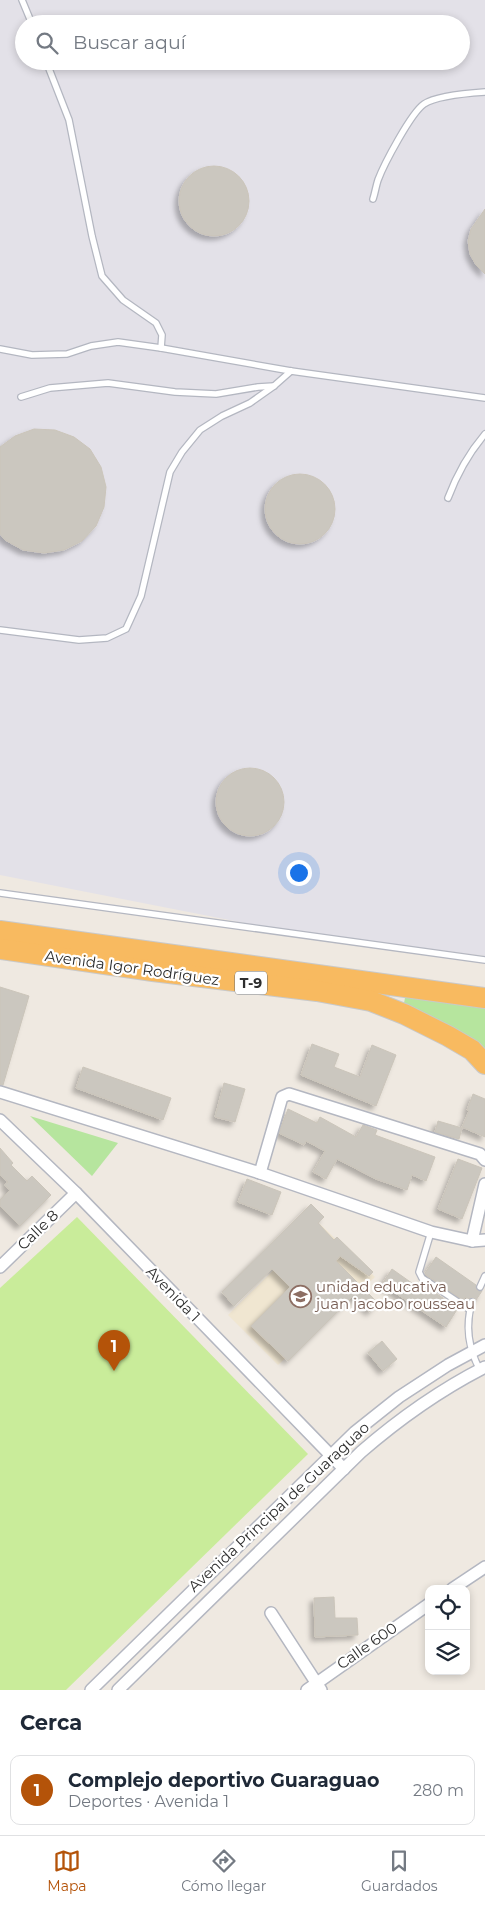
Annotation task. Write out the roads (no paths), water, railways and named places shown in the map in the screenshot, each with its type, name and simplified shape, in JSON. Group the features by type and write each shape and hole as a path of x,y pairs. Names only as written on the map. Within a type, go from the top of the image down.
{"highway":[{"name":"Avenida Igor Rodríguez","path":"0,931 485,998"},
{"name":"Avenida Igor Rodríguez","path":"0,949 153,971 317,991 371,1001 404,1014 448,1036 472,1050 485,1064"}],"street":[{"path":"0,1092 260,1173 431,1232 472,1241 485,1240"},
{"path":"260,1173 282,1097 289,1094 480,1154 485,1160"},
{"name":"Avenida 1","path":"0,1120 76,1193 344,1469"},
{"path":"472,1241 485,1184"},
{"name":"Calle 8","path":"0,1267 76,1193"},
{"name":"Avenida Principal de Guaraguao","path":"90,1690 355,1432 399,1398 448,1366 485,1345"},
{"name":"Avenida Principal de Guaraguao","path":"118,1690 344,1469 395,1424 482,1368"},
{"path":"458,1585 485,1567"},
{"name":"Calle 600","path":"314,1688 425,1607"},
{"path":"271,1613 314,1688"}],"lane":[{"path":"22,0 28,15"},
{"path":"50,70 69,120 92,236 102,276 123,300 156,323 162,335 161,348"},
{"path":"373,199 378,180 395,146 411,120 424,104 452,95 485,92"},
{"path":"0,350 32,355 67,354 91,346 118,342 291,371 485,398"},
{"path":"0,630 80,640 107,638 126,628 140,596 170,472 182,452 200,430 222,416 250,403 291,371"},
{"path":"21,397 50,388 108,383 175,392 216,394 274,386"},
{"path":"448,498 457,472 485,434"},
{"path":"0,894 485,960"},
{"path":"431,1232 419,1272 422,1278 470,1310"},
{"path":"480,1288 485,1276"},
{"path":"472,1302 468,1324 470,1353 482,1368"}],"place":[{"name":"unidad educativa juan jacobo rousseau","path":"300,1296"},
{"name":"Complejo deportivo Guaraguao","path":"114,1371"}]}
